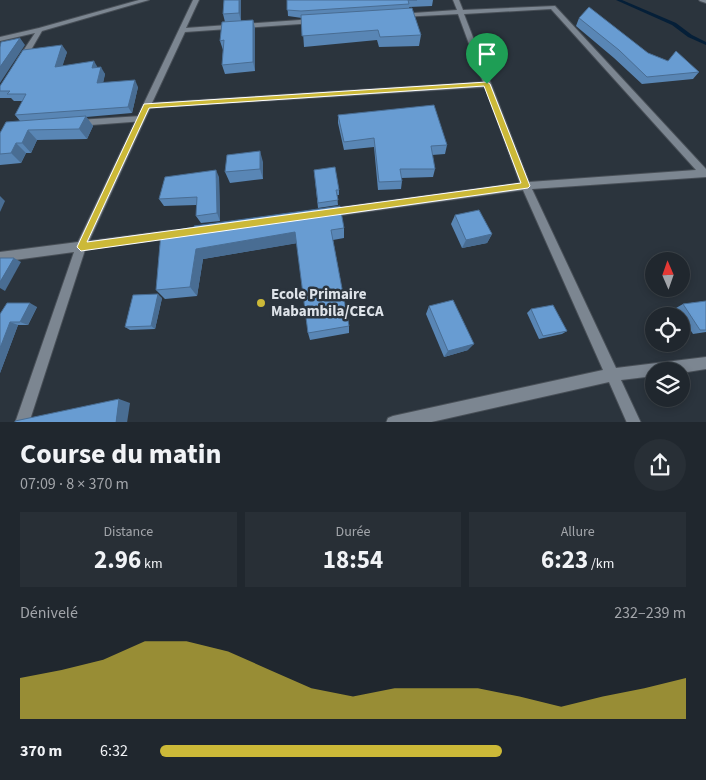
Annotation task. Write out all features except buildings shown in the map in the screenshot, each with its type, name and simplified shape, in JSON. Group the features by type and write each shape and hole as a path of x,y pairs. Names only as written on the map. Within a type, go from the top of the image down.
{"street":[{"path":"1,37 40,30 146,0"},
{"path":"22,422 81,247 196,0"},
{"path":"456,0 526,186 634,422"},
{"path":"702,0 706,1"},
{"path":"391,16 553,7 705,173"},
{"path":"182,30 321,20"},
{"path":"15,69 40,30"},
{"path":"146,106 487,84"},
{"path":"66,124 141,119"},
{"path":"318,214 526,186 705,173"},
{"path":"0,257 180,233"},
{"path":"393,422 612,375 706,363"}],"waterway":[{"path":"618,0 674,24 690,36 706,44"}],"place":[{"name":"Ecole Primaire Mabambila/CECA","path":"261,303"}],"route":[{"path":"487,84 526,186 81,247 146,106 487,84"}]}
